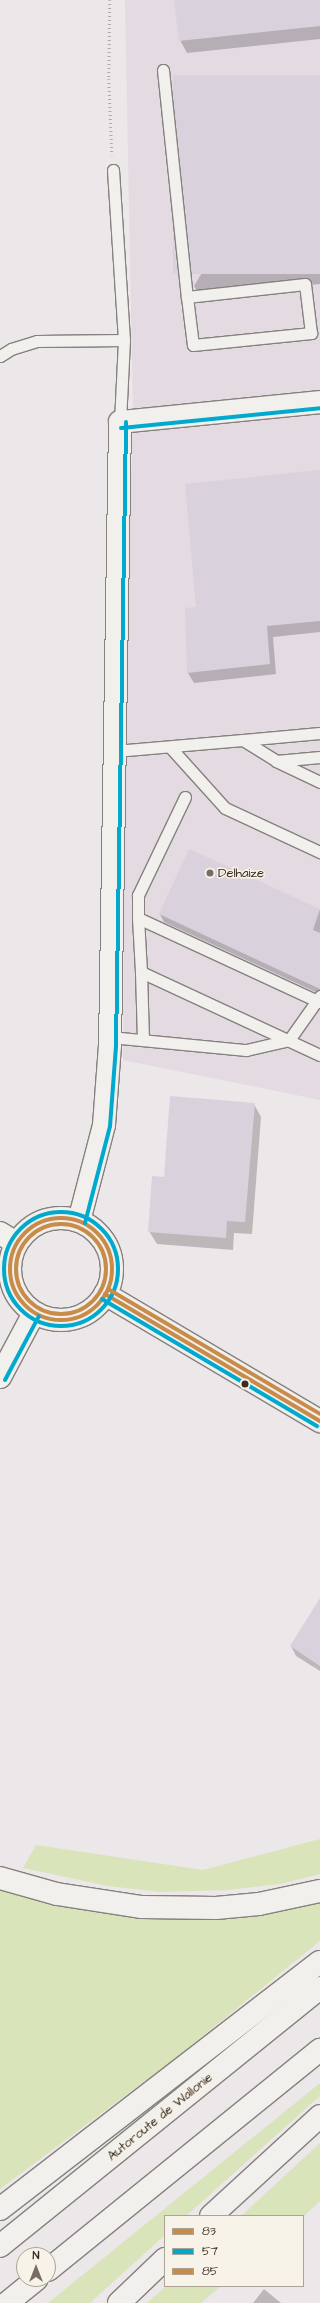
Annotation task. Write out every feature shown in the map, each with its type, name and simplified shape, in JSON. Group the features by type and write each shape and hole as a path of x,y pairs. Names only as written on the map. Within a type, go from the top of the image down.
{"main road":[{"path":"79,1221 104,1125 110,1037 120,422 320,402"},
{"path":"61,1218 79,1221 94,1230 105,1243 111,1260 111,1278 105,1294 95,1307 76,1317 66,1320 50,1319 34,1313 19,1300 11,1282 8,1238 43,1220 61,1218"},
{"path":"105,1294 320,1421"},
{"path":"0,1377 34,1313"},
{"path":"0,1878 57,1894 142,1907 216,1908 259,1904 320,1891"},
{"path":"0,2209 320,1962"},
{"name":"Autoroute de Wallonie","path":"0,2246 320,1988"},
{"path":"56,2264 320,2050"},
{"path":"212,2215 320,2116"},
{"path":"118,2303 164,2261"},
{"path":"7,2303 27,2287"}],"lane":[{"path":"163,70 187,297 193,345 316,332 305,284 187,297"},
{"path":"113,170 124,340 120,422"},
{"path":"0,356 11,349 37,341 124,340"},
{"path":"115,751 320,733"},
{"path":"242,740 276,761 320,782"},
{"path":"170,747 225,808 320,852"},
{"path":"276,761 320,757"},
{"path":"302,774 320,772"},
{"path":"143,1039 138,895 185,797"},
{"path":"110,1037 246,1050 289,1040 319,1000 138,918"},
{"path":"141,972 320,1055"}],"path":[{"path":"110,0 109,79 113,170"},
{"path":"318,928 320,924"}],"shaded area":[{"path":"125,0 320,0 320,1100 123,1060 125,685 133,413"}],"green space":[{"path":"320,1839 320,1874 280,1884 228,1890 160,1892 108,1886 23,1868 36,1845 203,1870"},
{"path":"0,1885 58,1901 320,1897 320,1941 173,2060 0,2189"},
{"path":"320,2083 320,2096 187,2215 164,2215 164,2236 90,2303 48,2303"},
{"path":"320,2143 320,2201 304,2216 242,2215"},
{"path":"165,2287 220,2287 201,2303 147,2303"}],"building":[{"path":"174,0 320,0 320,26 179,41"},
{"path":"173,75 320,75 320,274 173,274"},
{"path":"320,470 320,621 267,626 270,664 187,673 185,608 196,607 185,484"},
{"path":"189,849 320,909 313,930 320,933 320,989 159,914"},
{"path":"170,1096 255,1103 245,1222 227,1221 226,1238 148,1232 152,1176 164,1177"},
{"path":"320,1598 320,1666 290,1646"}],"transit line":[{"name":"57","path":"121,428 320,408"},
{"name":"57","path":"85,1223 110,1126 116,1046 126,422"},
{"name":"57","path":"61,1212 72,1213 83,1217 93,1222 101,1229 108,1237 113,1247 117,1258 118,1269 117,1280 113,1291 108,1301 101,1309 93,1316 83,1321 72,1325 61,1326 50,1325 39,1321 29,1316 21,1309 14,1301 9,1291 5,1280 4,1269 5,1258 9,1247 14,1237 21,1229 29,1222 39,1217 50,1213 61,1212"},
{"name":"83","path":"61,1218 80,1222 97,1233 108,1250 112,1269 108,1288 97,1305 80,1316 61,1320 42,1316 25,1305 14,1288 10,1269 14,1250 25,1233 42,1222 61,1218"},
{"name":"85","path":"61,1224 78,1228 93,1237 102,1252 106,1269 102,1286 93,1301 78,1310 61,1314 44,1310 29,1301 20,1286 16,1269 20,1252 29,1237 44,1228 61,1224"},
{"name":"85","path":"108,1289 320,1414"},
{"name":"83","path":"105,1294 320,1421"},
{"name":"57","path":"102,1299 317,1426"},
{"name":"57","path":"5,1380 39,1316"}],"place":[{"name":"Delhaize","path":"210,873"}]}
